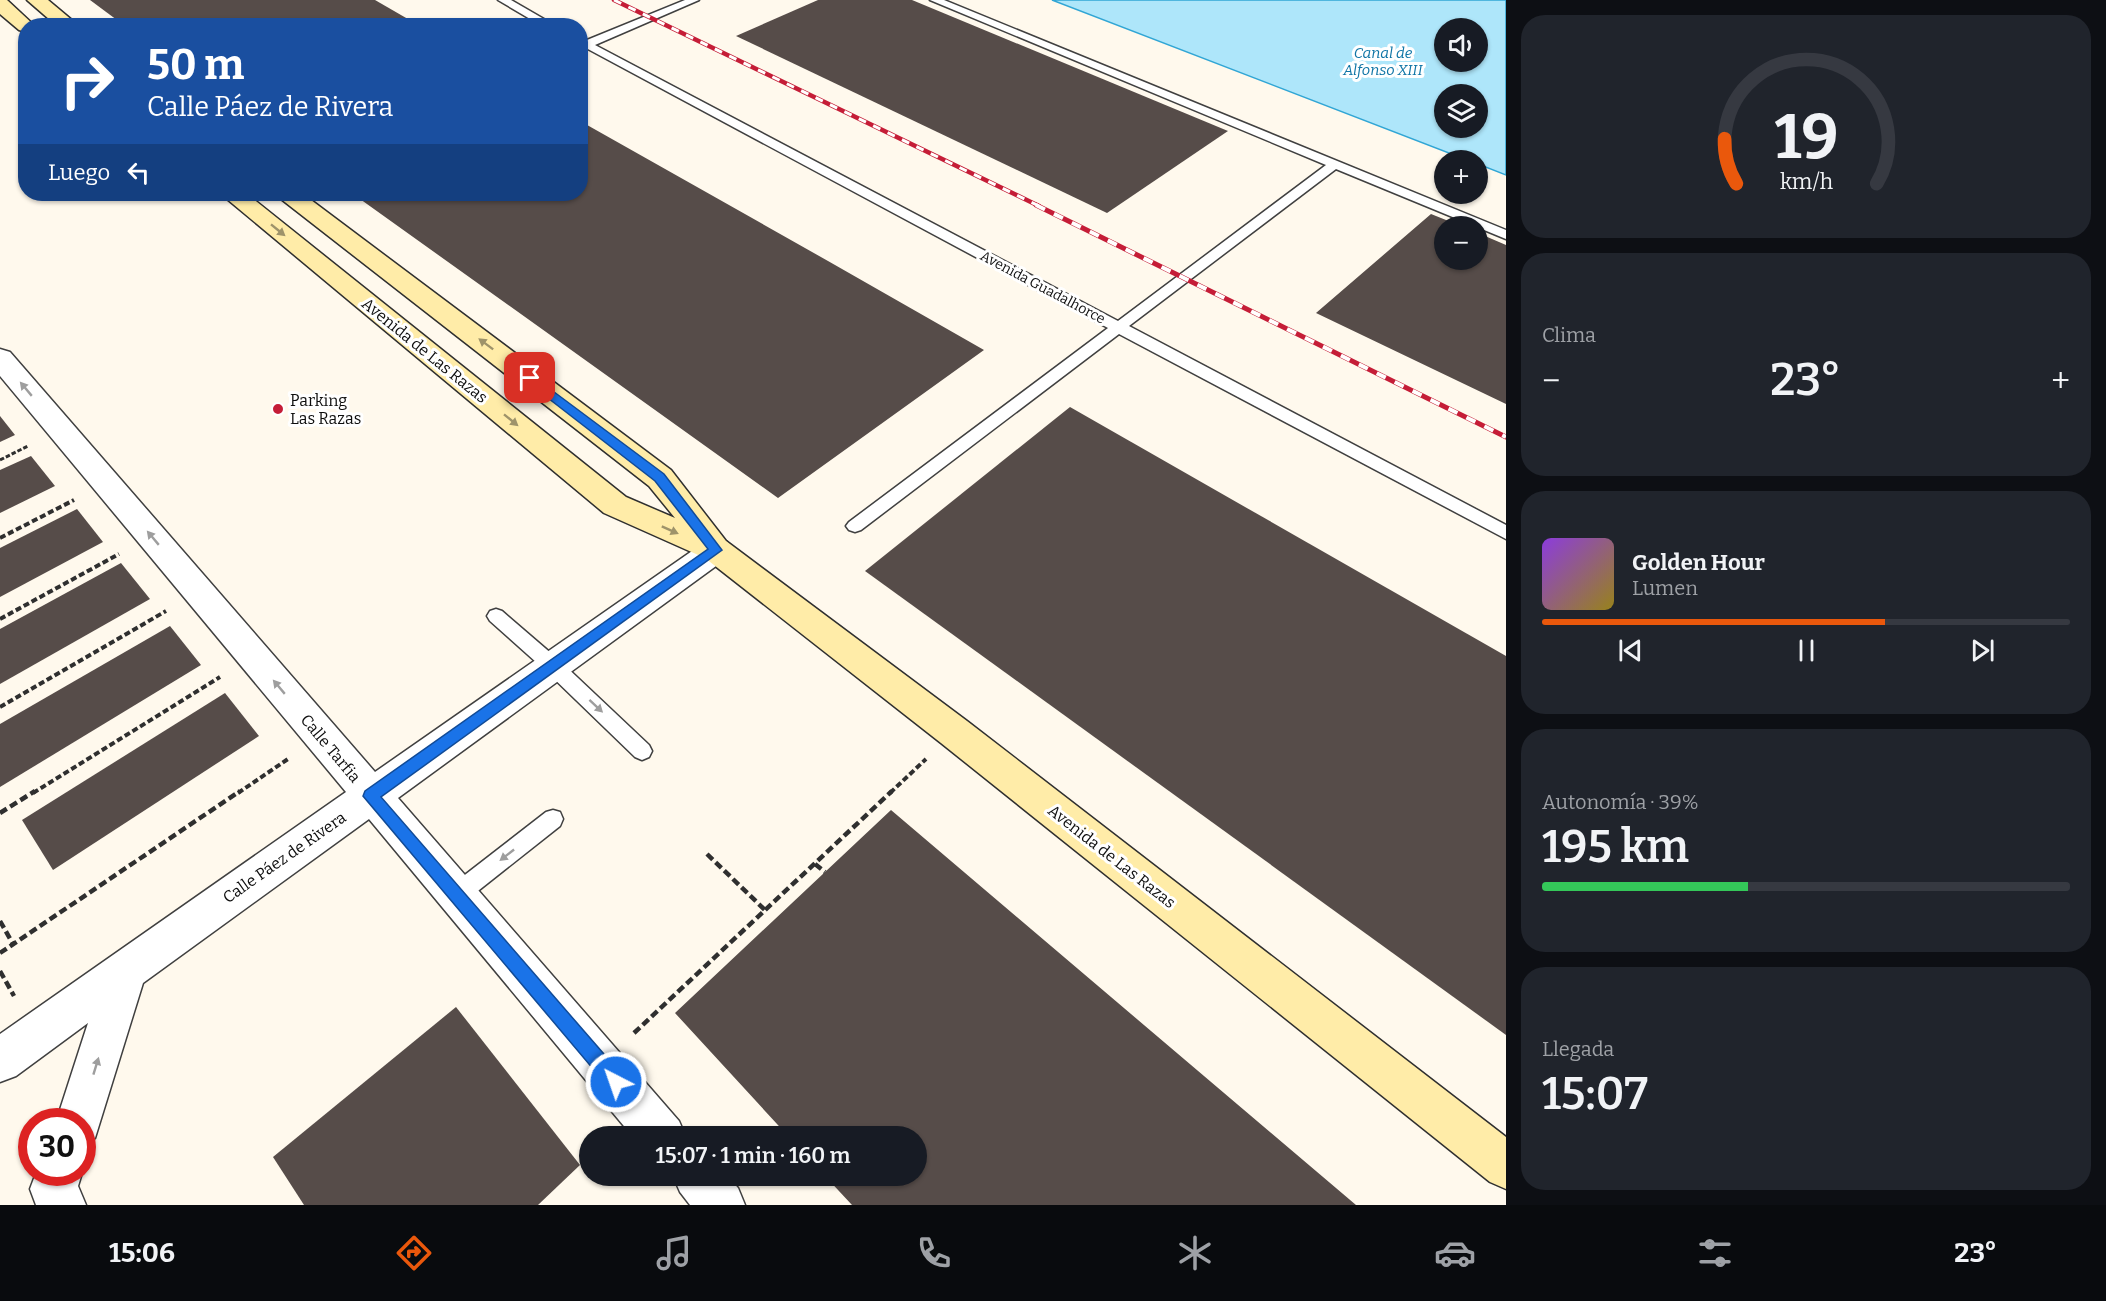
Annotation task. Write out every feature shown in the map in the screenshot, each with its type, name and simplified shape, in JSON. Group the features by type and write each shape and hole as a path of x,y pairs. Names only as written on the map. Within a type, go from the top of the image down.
{"main road":[{"path":"36,0 60,18"},
{"path":"0,4 18,19"},
{"name":"Avenida de Las Razas","path":"241,201 615,505 716,550 954,732 1506,1166"},
{"name":"Avenida de Las Razas","path":"298,201 660,478 716,550"}],"street":[{"name":"Calle Tarfia","path":"0,358 654,1126"},
{"name":"Calle Páez de Rivera","path":"0,1060 716,550"},
{"path":"83,1108 126,970"},
{"path":"54,1186 53,1189 62,1205"},
{"path":"705,1186 721,1205"}],"lane":[{"path":"503,0 536,18"},
{"path":"588,42 694,0"},
{"path":"934,0 1506,235"},
{"name":"Avenida Guadalhorce","path":"588,47 1506,533"},
{"path":"855,526 1335,164"},
{"path":"496,616 553,666 642,751"},
{"path":"456,895 553,819"}],"path":[{"path":"0,460 37,442"},
{"path":"0,538 82,496"},
{"path":"0,619 127,550"},
{"path":"0,707 174,606"},
{"path":"0,813 229,672"},
{"path":"601,1064 954,732"},
{"path":"0,953 297,753"},
{"path":"707,854 765,910"},
{"path":"815,864 825,872"},
{"path":"0,921 13,944"}],"water":[{"name":"Canal de Alfonso XIII","path":"1052,0 1506,0 1506,175 1488,168 1488,150 1441,150"}],"building":[{"path":"90,0 375,0 406,18 114,18"},
{"path":"818,0 912,0 1228,131 1107,213 736,36"},
{"path":"588,126 984,350 778,498 363,201 588,201"},
{"path":"1431,214 1436,216 1434,216 1434,270 1488,270 1488,237 1506,245 1506,404 1316,313"},
{"path":"1070,407 1506,656 1506,1035 865,571"},
{"path":"0,416 15,435 0,442"},
{"path":"31,456 55,486 0,513 0,470"},
{"path":"77,509 103,542 0,597 0,548"},
{"path":"121,563 150,599 0,684 0,629"},
{"path":"170,626 201,665 0,787 0,724"},
{"path":"225,693 259,736 53,870 22,820"},
{"path":"891,810 1356,1205 852,1205 834,1186 927,1186 927,1126 779,1126 675,1013"},
{"path":"456,1007 579,1166 538,1205 304,1205 273,1157"}],"railway":[{"path":"614,0 1039,206"},
{"path":"1036,205 1506,437"}],"place":[{"name":"Parking Las Razas","path":"278,409"}],"route":[{"path":"530,378 660,478 716,550 371,796 616,1082"}]}
